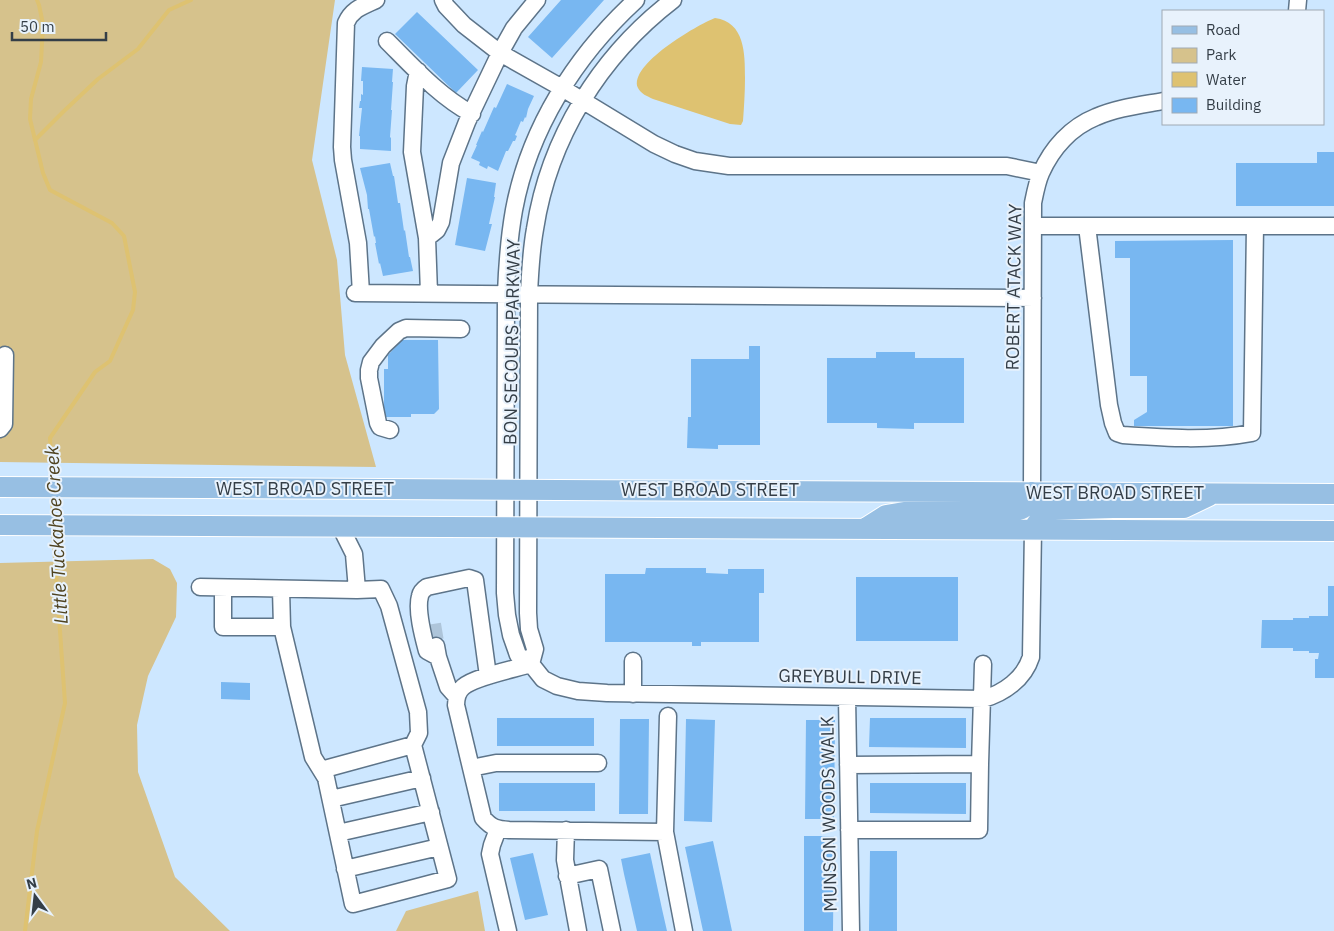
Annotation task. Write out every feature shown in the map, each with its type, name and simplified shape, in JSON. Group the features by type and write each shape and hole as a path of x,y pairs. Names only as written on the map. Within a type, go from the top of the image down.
{"main road":[{"name":"WEST BROAD STREET","path":"0,487 1334,494"},
{"path":"864,529 886,515 904,512 1022,509 1028,505 1032,492"},
{"path":"1033,529 1046,510 1184,508 1216,493"},
{"name":"WEST BROAD STREET","path":"0,525 1334,531"}],"street":[{"path":"376,0 355,10 349,16 346,23 342,147 358,243 358,293 1033,298"},
{"path":"428,238 437,230 441,222 451,163 467,122 500,52 514,28 538,0"},
{"name":"BON SECOURS PARKWAY","path":"505,527 507,265 514,210 520,185 534,143 562,88 598,39 636,0"},
{"name":"BON SECOURS PARKWAY","path":"529,527 530,294 532,248 540,202 547,176 566,130 582,100 602,72 619,50 673,0"},
{"path":"448,2 464,25 500,52 661,148 696,161 729,166 1008,166 1041,173"},
{"path":"387,41 452,102 472,114"},
{"path":"418,71 415,86 412,152 428,238 429,293"},
{"name":"ROBERT ATACK WAY","path":"1032,492 1033,203 1041,173 1063,139 1076,127 1096,116 1162,101"},
{"path":"1033,226 1334,226"},
{"path":"1087,226 1109,405 1117,433 1130,436 1195,438 1252,433 1255,226"},
{"path":"390,430 380,427 378,423 369,378 371,362 377,353 394,335 406,328 461,329"},
{"path":"0,429 4,424 5,355"},
{"path":"340,526 354,554 357,590"},
{"name":"GREYBULL DRIVE","path":"505,527 505,593 511,635 518,655 531,664 543,679 557,686 578,691 633,694 983,699 996,695 1006,689 1027,667 1030,657 1033,529"},
{"path":"529,527 528,613 529,629 535,649 531,664 472,681 462,688 456,696 456,705 483,818 490,826 498,829 665,832"},
{"path":"456,696 448,686 437,649 427,651 421,618 420,596 427,587 469,578 475,580 488,676"},
{"path":"200,587 381,589 389,606 418,712 419,733 414,745 448,879 353,904 326,778 314,758 282,627 280,589"},
{"path":"427,587 433,624"},
{"path":"223,588 223,627 282,627"},
{"path":"633,661 633,694"},
{"path":"849,830 979,830 983,664"},
{"name":"MUNSON WOODS WALK","path":"847,697 851,931"},
{"path":"668,716 665,832 684,931"},
{"path":"321,770 414,745"},
{"path":"471,768 496,762 598,764"},
{"path":"848,765 980,764"},
{"path":"330,799 422,778"},
{"path":"338,833 431,812"},
{"path":"498,829 490,854 508,931"},
{"path":"566,830 565,860 578,931"},
{"path":"345,869 439,847"},
{"path":"567,876 599,869 612,931"}],"green space":[{"path":"0,0 335,0 312,160 337,260 345,355 376,467 0,462"},
{"path":"153,559 170,569 177,583 176,617 148,676 137,725 138,772 175,877 230,931 0,931 0,563"},
{"path":"478,891 485,931 396,931 406,911"}],"water":[{"path":"715,18 725,21 732,26 738,32 741,40 745,59 745,94 741,125 730,124 653,99 642,93 638,88 638,79 643,68 653,58 680,37"}],"building":[{"path":"561,0 604,0 552,58 528,37"},
{"path":"417,12 478,70 456,93 395,34"},
{"path":"362,67 393,69 391,151 360,149 359,136 362,108 359,108 361,94 363,95"},
{"path":"507,84 534,96 526,118 523,122 521,121 515,135 517,136 515,141 506,151 498,171 488,166 487,169 479,165 480,162 471,158 482,131 494,107 496,108"},
{"path":"1317,152 1334,152 1334,206 1236,206 1236,163 1317,163"},
{"path":"390,163 413,271 383,276 360,168"},
{"path":"467,178 496,183 489,224 492,224 485,251 455,245"},
{"path":"1233,240 1233,426 1134,426 1134,420 1147,412 1147,376 1130,376 1130,258 1115,258 1115,241"},
{"path":"402,340 438,340 439,409 434,414 411,414 411,417 384,417 384,369 388,369 388,355"},
{"path":"749,346 760,346 760,445 718,445 718,449 687,448 688,417 691,417 691,359 749,359"},
{"path":"876,352 915,352 915,358 964,358 964,423 914,423 914,429 877,428 877,423 827,423 827,358 876,358"},
{"path":"646,568 706,568 706,573 728,574 728,569 764,569 764,593 759,593 759,642 701,642 701,646 692,646 692,642 605,642 605,574 645,574"},
{"path":"856,577 958,577 958,641 856,641"},
{"path":"1328,586 1334,586 1334,678 1315,678 1315,659 1318,659 1319,653 1293,651 1293,648 1261,648 1262,620 1293,620 1293,618 1309,618 1309,616 1328,616"},
{"path":"221,682 250,683 250,700 221,699"},
{"path":"497,718 594,718 594,746 497,746"},
{"path":"870,718 966,718 966,748 869,747"},
{"path":"620,719 649,719 648,814 619,814"},
{"path":"686,719 715,720 712,822 684,821"},
{"path":"806,720 835,720 834,819 805,819"},
{"path":"499,783 595,783 595,811 499,811"},
{"path":"870,783 966,783 966,814 870,813"},
{"path":"804,836 834,836 833,931 804,931"},
{"path":"713,841 732,931 703,931 685,847"},
{"path":"870,851 897,851 897,931 869,931"},
{"path":"533,853 548,915 525,920 510,858"},
{"path":"650,853 667,931 637,931 624,874 621,859"}],"waterway":[{"name":"Little Tuckahoe Creek","path":"37,0 43,24 41,62 31,99 30,119 43,173 50,190 112,223 124,236 135,292 133,310 110,361 95,372 50,438 52,481"},
{"path":"35,140 98,79 138,49 169,10 191,0"},
{"name":"Little Tuckahoe Creek","path":"52,493 53,518"},
{"name":"Little Tuckahoe Creek","path":"25,931 37,831 65,703 53,530"}],"tunnel":[{"path":"433,624 436,642"}]}
